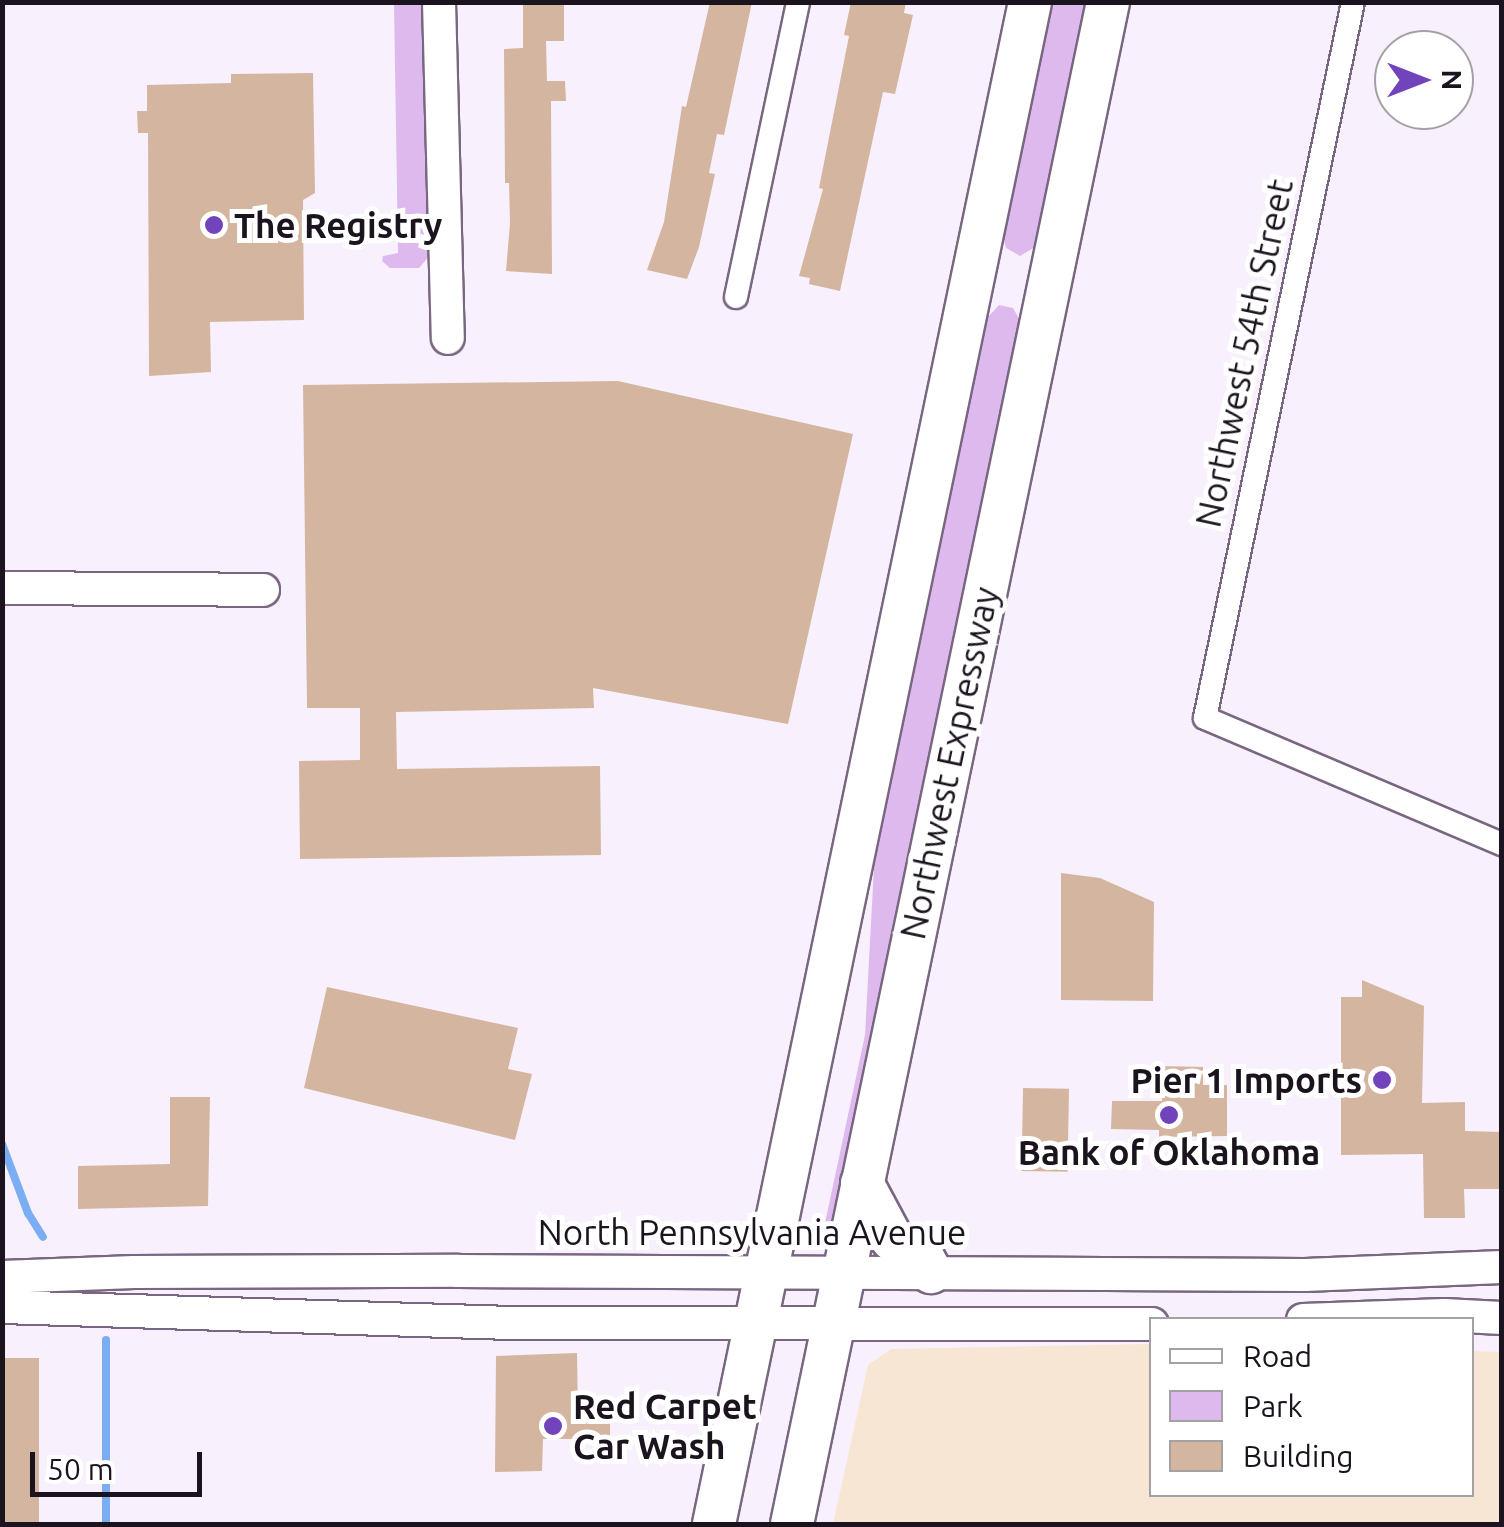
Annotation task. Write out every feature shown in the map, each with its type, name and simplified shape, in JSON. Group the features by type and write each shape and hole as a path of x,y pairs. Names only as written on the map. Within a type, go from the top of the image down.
{"highway":[{"path":"714,1524 768,1272 812,1037 1030,2"},
{"name":"Northwest Expressway","path":"792,1524 1108,2"},
{"path":"862,1183 892,1238 924,1260 931,1272"}],"main road":[{"path":"439,2 448,338"},
{"path":"2,588 263,590"},
{"name":"North Pennsylvania Avenue","path":"2,1277 134,1272 1305,1275 1502,1267"},
{"path":"2,1307 280,1318 1149,1324"},
{"path":"1387,1317 1502,1318"}],"street":[{"path":"736,297 798,2"},
{"name":"Northwest 54th Street","path":"1353,2 1205,718 1502,844"}],"shaded area":[{"path":"1149,1344 1149,1497 1474,1497 1474,1351 1501,1352 1501,1524 833,1524 868,1365 891,1349"}],"green space":[{"path":"394,3 428,3 431,254 419,268 390,268 382,261 383,256 398,253"},
{"path":"1053,3 1087,3 1037,246 1020,256 1006,248 1004,240"},
{"path":"999,305 1013,308 1021,322 833,1229 821,1242 865,1035 874,867 988,317"}],"building":[{"path":"523,2 564,2 564,41 546,41 547,81 565,81 566,101 551,101 552,274 506,271 510,223 509,183 505,183 504,49 523,48"},
{"path":"710,2 752,2 724,135 717,134 709,173 715,174 699,247 687,279 647,270 664,222 682,106 686,107"},
{"path":"851,2 906,2 904,13 913,15 895,94 883,92 840,291 809,284 810,278 799,276 823,189 819,188 849,36 844,35"},
{"name":"The Registry","path":"313,73 315,193 303,200 304,320 210,322 211,372 149,376 148,133 138,133 137,111 147,111 147,85 231,83 231,74"},
{"path":"618,381 853,434 788,724 593,688 594,708 396,712 397,769 600,766 601,855 300,859 299,761 360,760 360,708 307,708 303,385"},
{"path":"1061,873 1100,878 1154,902 1153,1001 1061,1000"},
{"name":"Pier 1 Imports","path":"1362,980 1424,1006 1422,1103 1465,1102 1465,1131 1502,1132 1502,1189 1464,1189 1465,1218 1424,1218 1423,1154 1341,1155 1341,997 1362,997"},
{"path":"327,987 518,1028 508,1069 532,1074 515,1140 304,1088"},
{"name":"Bank of Oklahoma","path":"1162,1066 1203,1067 1203,1085 1227,1085 1227,1136 1159,1137 1159,1130 1111,1129 1112,1101 1162,1101"},
{"path":"1023,1088 1069,1089 1068,1172 1022,1171"},
{"path":"170,1097 210,1097 208,1206 78,1209 78,1166 170,1164"},
{"name":"Red Carpet Car Wash","path":"577,1353 578,1412 610,1412 610,1439 543,1439 542,1471 495,1472 496,1356"},
{"path":"2,1358 39,1358 39,1524 2,1524"}],"waterway":[{"path":"2,1144 28,1213 43,1237"},
{"path":"106,1340 106,1524"}],"place":[{"name":"The Registry","path":"214,225"},
{"name":"Pier 1 Imports","path":"1382,1080"},
{"name":"Bank of Oklahoma","path":"1169,1115"},
{"name":"Red Carpet Car Wash","path":"553,1426"}]}
